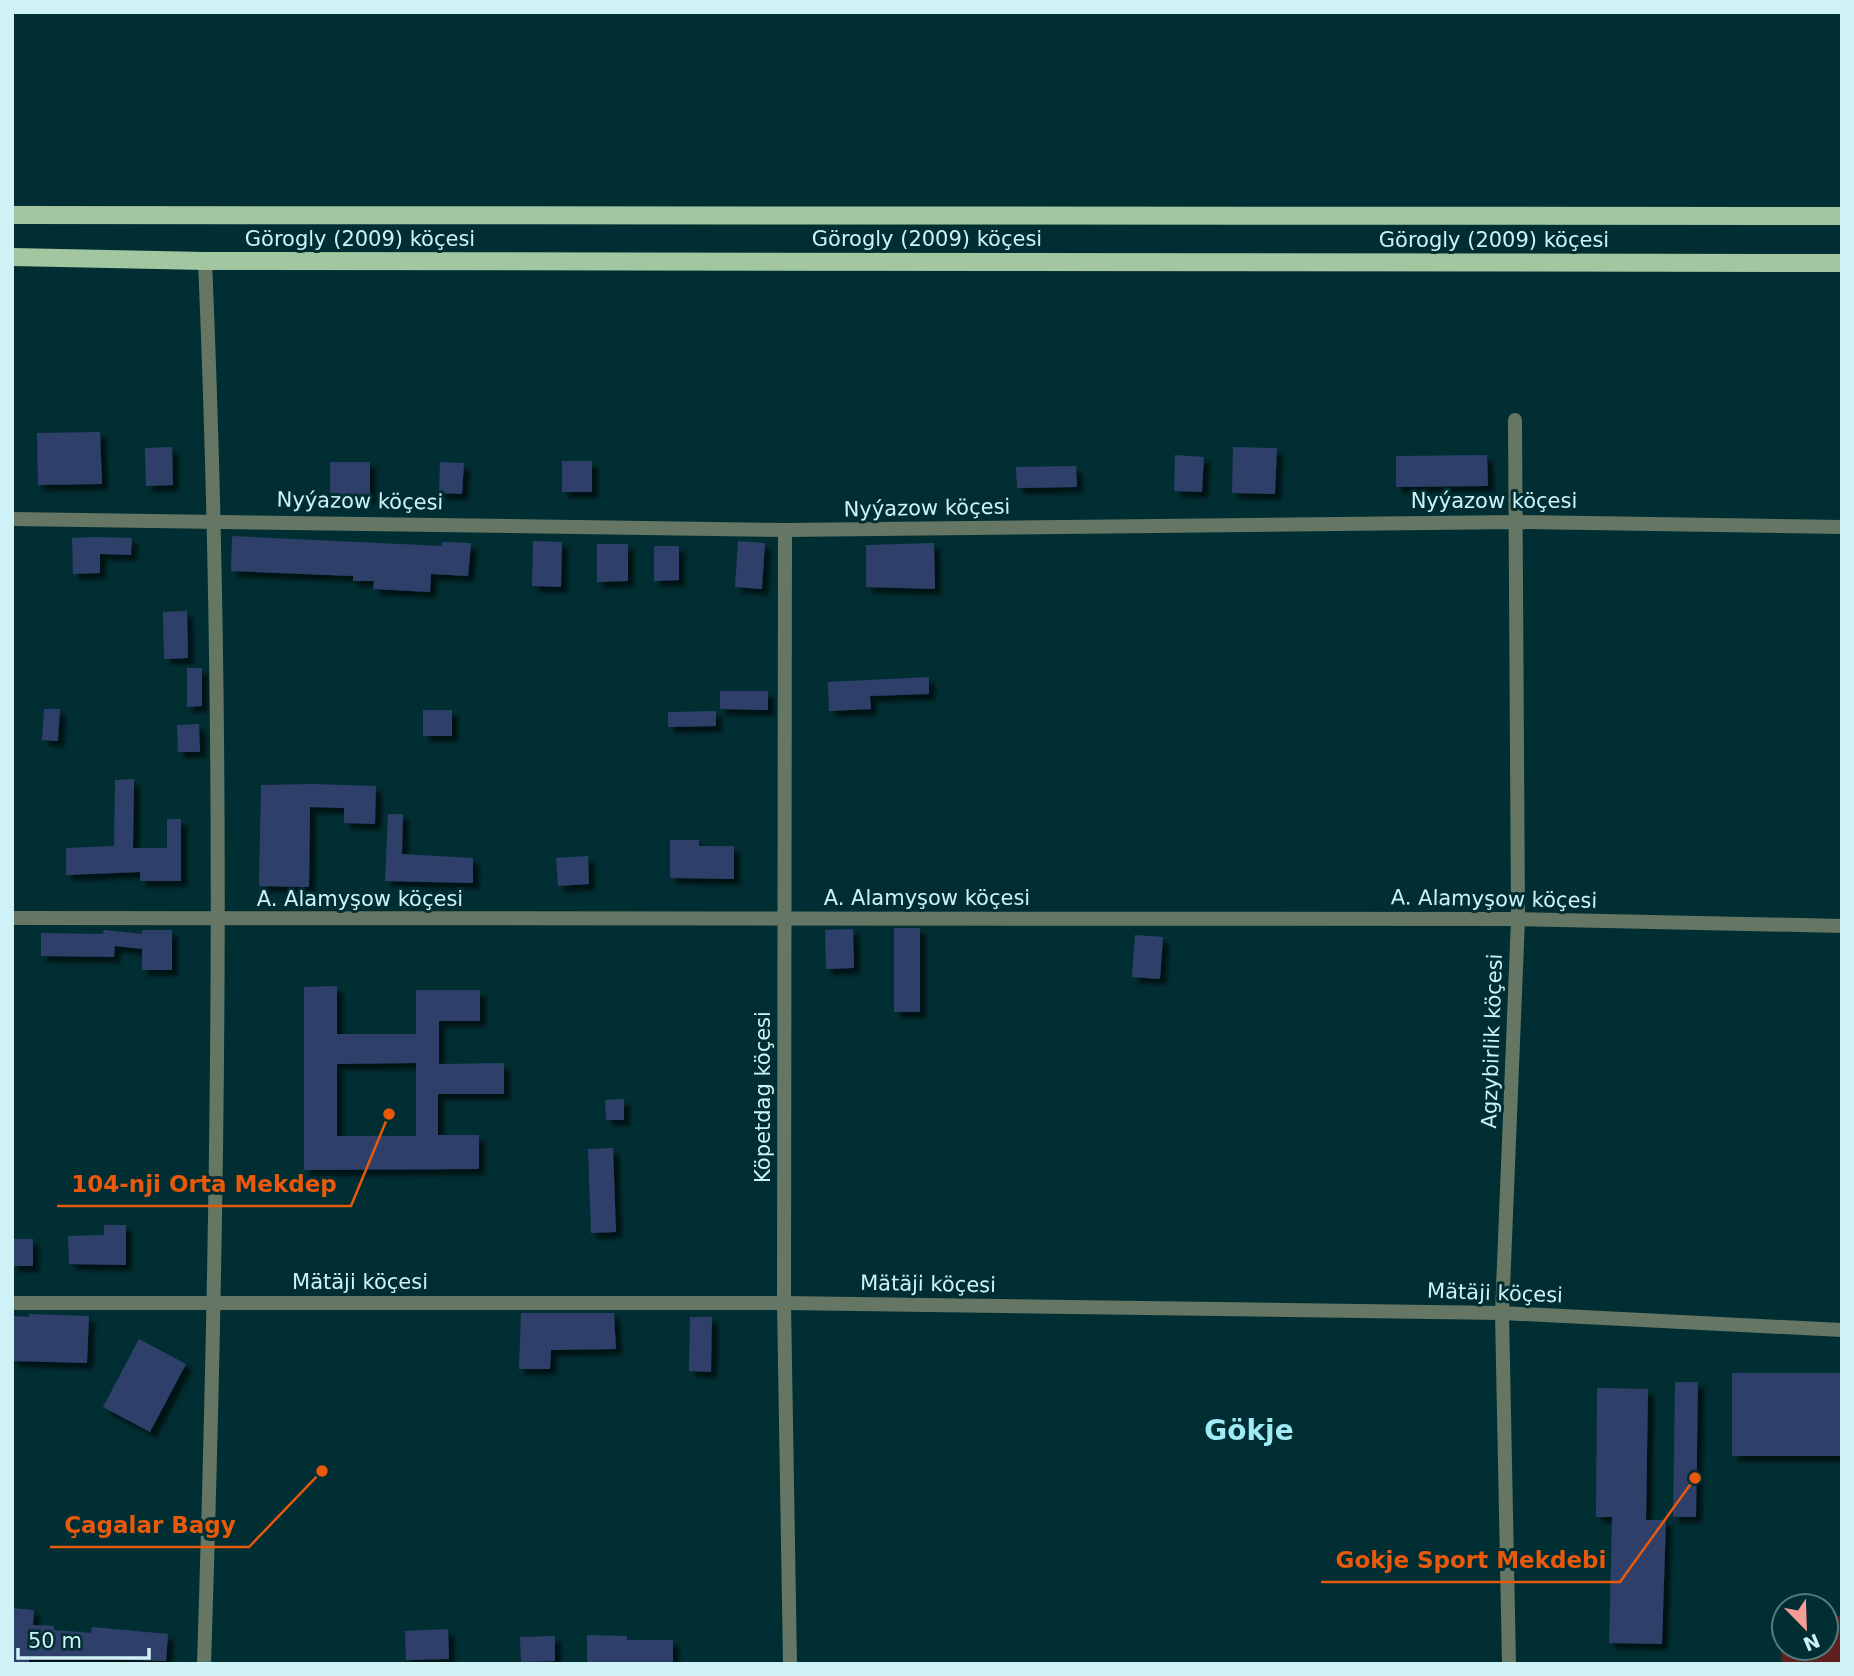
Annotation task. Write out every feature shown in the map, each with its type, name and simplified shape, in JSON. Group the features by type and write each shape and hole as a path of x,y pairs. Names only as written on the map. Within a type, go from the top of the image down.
{"main road":[{"name":"Görogly (2009) köçesi","path":"12,215 1842,216"},
{"name":"Görogly (2009) köçesi","path":"12,257 205,261 1842,263"}],"street":[{"path":"204,1664 215,1303 219,920 216,520 205,261"},
{"name":"Agzybirlik köçesi","path":"1509,1664 1502,1313 1518,919 1515,420"},
{"name":"Nyýazow köçesi","path":"12,519 785,530 1516,522 1842,527"},
{"name":"Köpetdag köçesi","path":"785,530 784,1303 790,1664"},
{"name":"A. Alamyşow köçesi","path":"12,918 1518,919 1842,926"},
{"name":"Mätäji köçesi","path":"12,1303 784,1303 1502,1313 1842,1330"}],"shaded area":[{"path":"1842,1616 1842,1664 1781,1664 1840,1662"}],"building":[{"path":"100,432 102,484 38,485 37,433"},
{"path":"172,447 173,485 146,486 145,448"},
{"path":"1233,447 1277,448 1275,494 1232,493"},
{"path":"1175,455 1204,457 1202,492 1174,491"},
{"path":"1487,455 1488,486 1396,487 1396,456"},
{"path":"562,461 592,461 592,492 562,492"},
{"path":"330,462 370,462 370,498 330,498"},
{"path":"440,462 464,463 462,494 439,493"},
{"path":"1076,466 1077,487 1017,488 1016,467"},
{"path":"232,536 442,546 442,542 471,543 468,576 431,574 430,592 373,589 374,581 353,581 353,576 231,571"},
{"path":"72,538 132,538 131,555 100,554 100,573 73,574"},
{"path":"533,541 562,542 561,587 532,586"},
{"path":"738,541 765,543 762,589 735,587"},
{"path":"934,543 935,589 866,587 866,545"},
{"path":"597,544 628,544 628,581 597,582"},
{"path":"654,546 679,546 679,580 654,581"},
{"path":"187,611 188,658 164,659 163,612"},
{"path":"187,668 202,668 202,706 187,707"},
{"path":"929,677 929,694 870,696 871,709 829,711 828,682"},
{"path":"720,691 768,691 768,710 720,709"},
{"path":"44,709 60,709 58,741 42,740"},
{"path":"423,710 452,710 452,736 423,736"},
{"path":"716,711 716,726 668,727 668,712"},
{"path":"199,724 200,752 178,752 177,725"},
{"path":"134,779 133,848 167,848 167,819 181,819 181,881 140,881 140,872 66,875 66,848 114,846 115,780"},
{"path":"261,785 376,786 375,824 344,823 344,808 310,807 309,887 259,886"},
{"path":"388,814 403,814 402,854 473,858 473,883 385,881"},
{"path":"670,840 699,840 699,846 734,846 734,879 670,878"},
{"path":"588,856 589,884 558,886 556,858"},
{"path":"894,928 920,928 920,1012 894,1012"},
{"path":"853,929 854,968 826,969 825,930"},
{"path":"104,930 142,934 142,930 172,930 172,970 142,970 142,949 115,946 114,957 41,956 41,933 103,934"},
{"path":"1135,935 1163,937 1160,979 1132,977"},
{"path":"337,986 337,1034 416,1034 416,990 480,990 480,1021 439,1021 439,1064 504,1063 504,1094 438,1094 438,1135 479,1135 479,1169 304,1170 304,987","holes":["416,1063 416,1136 337,1136 337,1064"]},
{"path":"624,1099 624,1120 606,1120 605,1100"},
{"path":"613,1148 616,1232 591,1233 588,1149"},
{"path":"104,1225 126,1225 126,1265 69,1264 68,1236 104,1235"},
{"path":"12,1239 33,1239 33,1266 12,1266"},
{"path":"521,1313 614,1313 616,1349 551,1350 550,1369 519,1369"},
{"path":"29,1314 89,1316 87,1363 12,1361 12,1316 29,1317"},
{"path":"690,1317 712,1317 711,1372 689,1371"},
{"path":"139,1339 186,1364 150,1432 103,1407"},
{"path":"1732,1373 1842,1373 1842,1456 1732,1456"},
{"path":"1675,1382 1698,1382 1696,1517 1673,1517"},
{"path":"1597,1388 1648,1389 1646,1520 1666,1520 1662,1644 1609,1643 1612,1517 1596,1517"},
{"path":"12,1608 34,1610 33,1625 54,1626 54,1630 91,1633 92,1627 168,1634 166,1661 29,1657 29,1663 12,1662"},
{"path":"448,1629 449,1659 406,1660 405,1631"},
{"path":"587,1635 627,1636 627,1640 673,1640 673,1664 587,1664"},
{"path":"555,1636 555,1661 521,1662 520,1637"}],"place":[{"name":"104-nji Orta Mekdep","path":"389,1114"},
{"name":"Çagalar Bagy","path":"322,1471"},
{"name":"Gokje Sport Mekdebi","path":"1695,1478"}],"district":[{"name":"Gökje","path":"1249,1430"}]}
